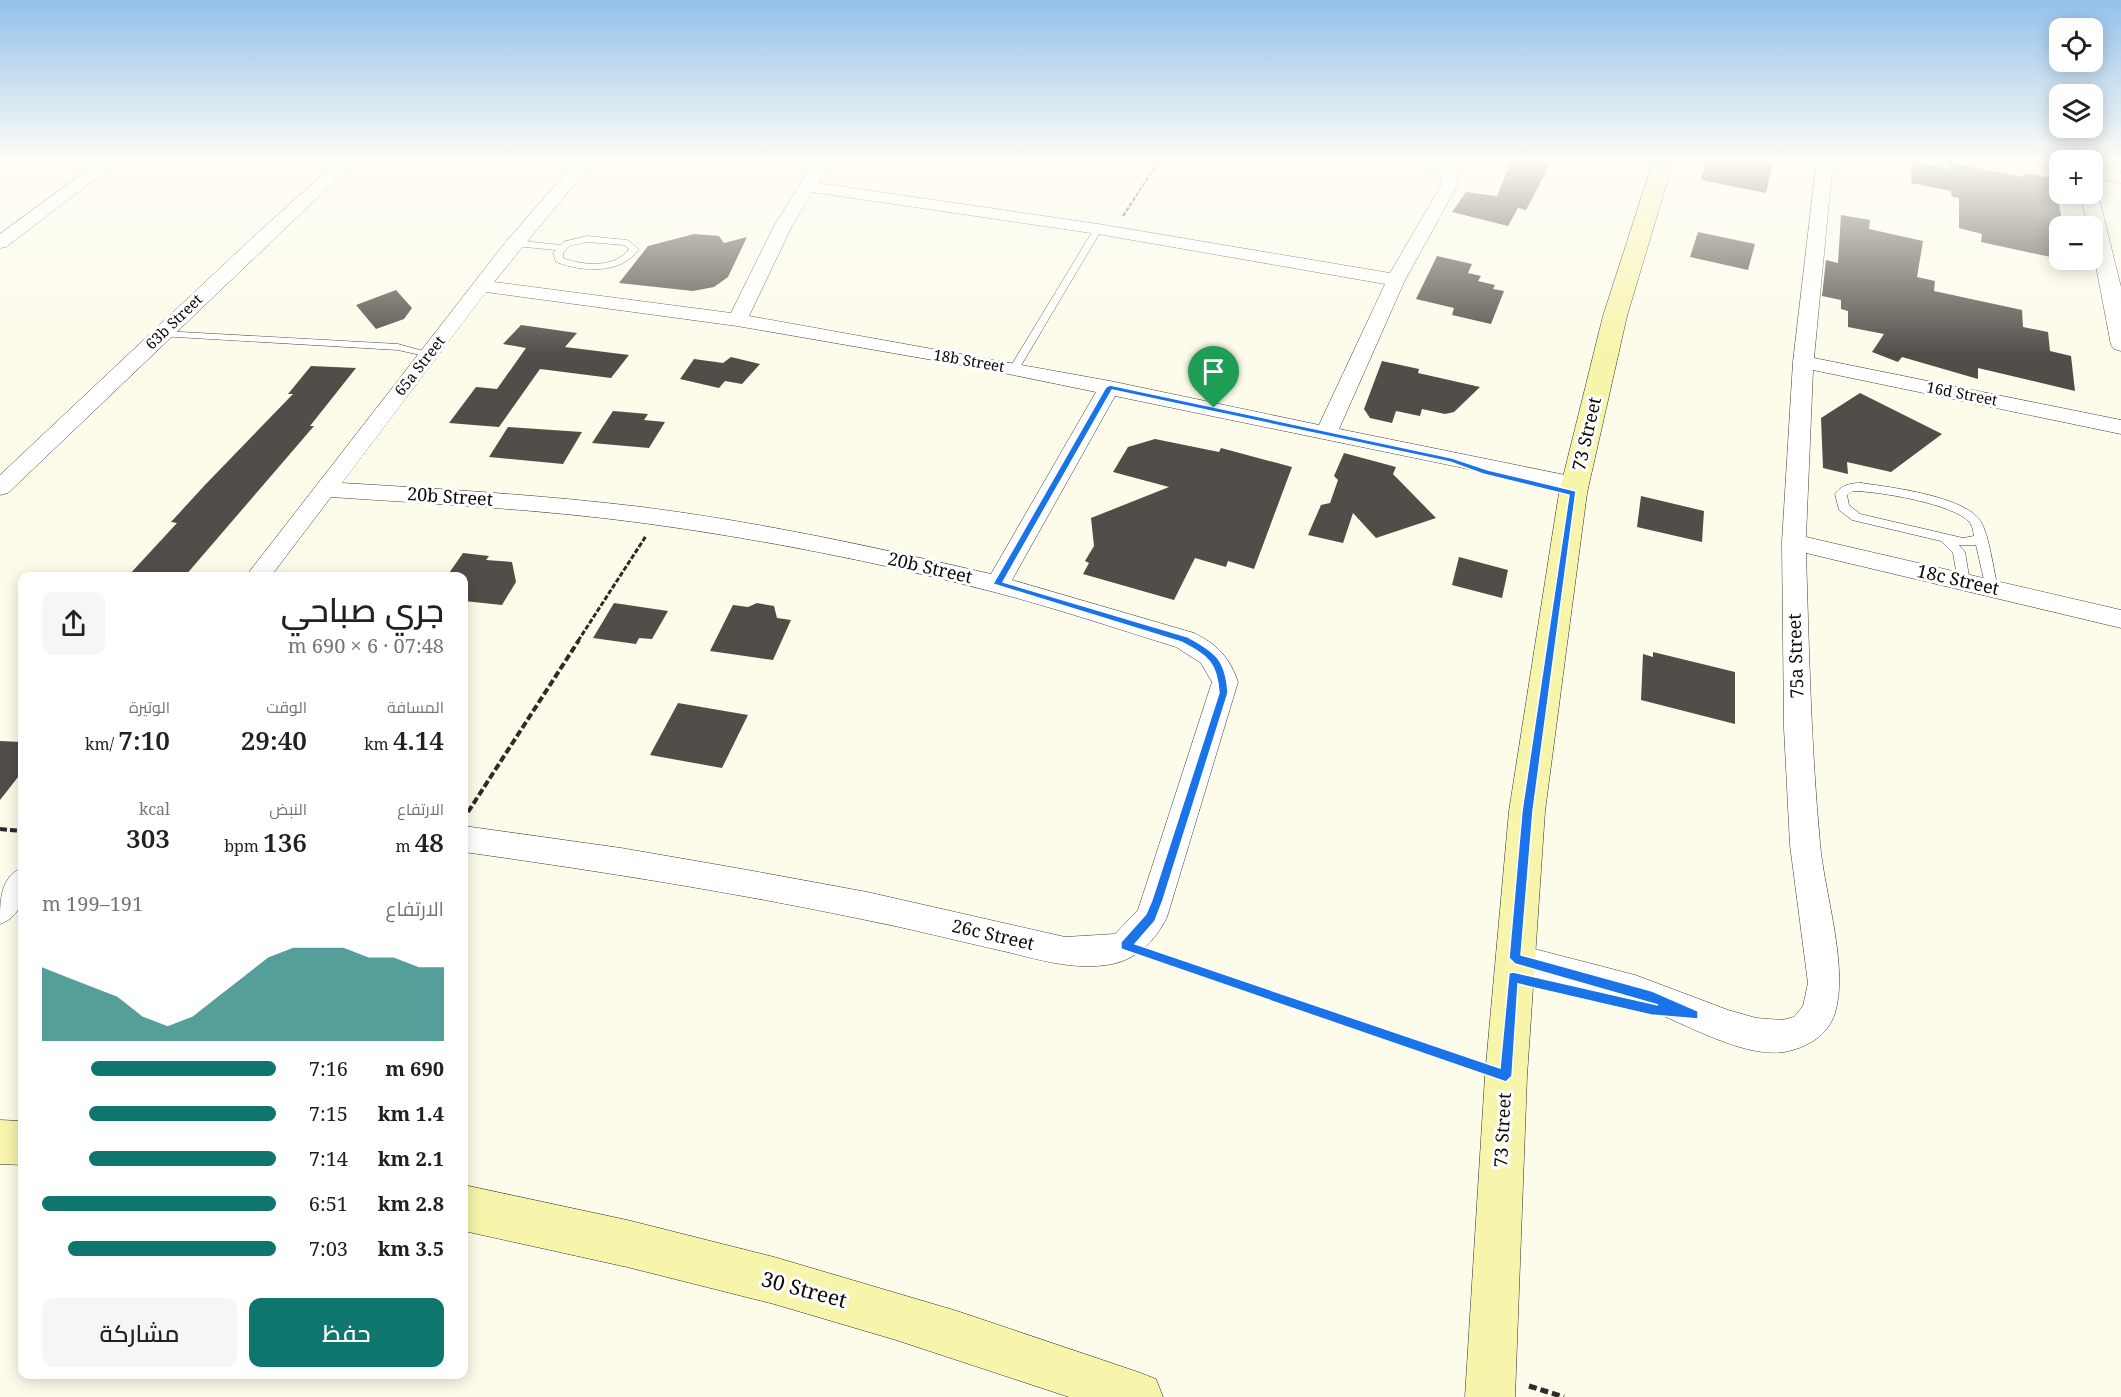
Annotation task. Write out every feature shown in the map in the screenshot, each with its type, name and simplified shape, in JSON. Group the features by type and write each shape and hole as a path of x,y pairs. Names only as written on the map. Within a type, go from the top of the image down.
{"street":[{"path":"0,243 25,224"},
{"name":"63b Street","path":"0,488 278,224"},
{"name":"65a Street","path":"261,572 531,224"},
{"path":"737,320 764,262 785,224"},
{"path":"1067,224 1396,280"},
{"path":"1327,432 1396,280 1427,224"},
{"name":"73 Street","path":"1490,1397 1506,1076 1527,811 1574,489 1615,316 1644,224"},
{"name":"75a Street","path":"1514,968 1651,1010 1694,1015 1752,1033 1777,1037 1800,1032 1816,1021 1824,1003 1824,983 1805,845 1798,717 1794,542 1803,362 1818,224"},
{"path":"2096,224 2121,345"},
{"name":"18b Street","path":"482,286 737,320 1014,369 1327,432 1452,460 1486,472 1574,489"},
{"name":"16d Street","path":"1803,362 2121,427"},
{"path":"998,584 1110,387"},
{"name":"20b Street","path":"325,489 527,502 658,518 877,556 998,584 1185,640 1209,652 1222,672 1224,693 1151,917 1125,946"},
{"name":"18c Street","path":"1794,542 2121,619"},
{"name":"26c Street","path":"468,840 621,861 742,882 867,906 1065,951 1106,951 1125,946"},
{"path":"0,910 18,886"},
{"path":"0,1142 18,1143"},
{"name":"30 Street","path":"468,1209 651,1249 865,1307 1067,1380 1138,1397"}],"lane":[{"path":"1014,369 1106,230"},
{"path":"515,243 561,248 572,242 587,239 627,243 634,249 624,262 605,266 562,262 557,256 561,248"},
{"path":"163,334 398,348 429,354"},
{"path":"1980,538 1970,542 1856,517 1844,507 1841,494 1850,487 1859,486 1959,509 1976,522 1980,538 1992,589"},
{"path":"1944,537 1959,552 1964,582"}],"path":[{"path":"1106,230 1110,224"},
{"path":"468,813 658,518"},
{"path":"0,829 18,831"},
{"path":"1125,946 1506,1076"}],"building":[{"path":"1840,224 1870,224 1869,229 1923,241 1917,277 1935,281 1934,291 2022,310 2023,327 2048,332 2050,351 2071,356 2075,391 1978,368 1978,379 1902,357 1898,362 1872,352 1884,334 1848,327 1848,311 1841,309 1841,300 1822,296 1826,260 1838,263"},
{"path":"1959,224 2049,224 2049,257 1981,242 1982,234 1959,228"},
{"path":"1698,232 1755,244 1748,270 1690,257"},
{"path":"694,234 719,236 724,243 747,237 728,277 714,287 693,291 619,283 648,246"},
{"path":"1437,256 1472,264 1468,273 1481,276 1478,281 1495,285 1493,289 1504,291 1491,324 1452,315 1454,308 1416,299"},
{"path":"396,290 412,308 404,319 376,329 356,305"},
{"path":"521,325 577,333 565,347 629,355 611,378 540,369 499,427 449,423 476,387 497,389 526,348 503,344"},
{"path":"731,357 760,364 742,384 725,381 719,388 680,379 694,359 723,363"},
{"path":"1382,361 1419,369 1418,373 1480,387 1454,412 1445,414 1422,409 1420,416 1396,411 1392,423 1370,418 1364,409"},
{"path":"311,366 356,368 310,426 314,426 188,572 132,572 177,523 171,522 293,394 288,394"},
{"path":"1860,393 1942,434 1891,472 1847,462 1848,474 1823,468 1821,418"},
{"path":"613,411 648,414 644,420 665,422 649,448 592,443"},
{"path":"508,427 582,432 563,464 489,457"},
{"path":"1155,439 1219,452 1221,448 1292,467 1254,569 1228,561 1226,567 1195,558 1174,600 1083,574 1089,563 1085,561 1094,546 1091,518 1169,487 1113,472 1128,447"},
{"path":"1344,453 1396,467 1393,474 1436,518 1376,538 1353,513 1343,543 1308,535 1321,505 1330,503 1338,480 1334,476"},
{"path":"1641,496 1704,511 1702,542 1637,527"},
{"path":"463,553 489,556 486,560 512,562 516,582 502,605 468,601 468,572 450,572"},
{"path":"1459,557 1508,570 1502,598 1452,585"},
{"path":"614,603 668,611 652,639 639,638 636,644 593,638"},
{"path":"757,603 774,606 777,618 791,620 773,660 710,651 733,605 748,607"},
{"path":"1653,652 1735,672 1735,724 1641,700 1643,654 1653,657"},
{"path":"678,703 748,715 722,768 650,755"},
{"path":"0,741 18,742 18,777 0,800"}],"route":[{"path":"1110,387 1214,408 1452,460 1486,472 1573,493 1527,811 1515,958 1652,996 1694,1015 1651,1010 1513,977 1506,1076 1125,946 1140,933 1151,917 1224,693 1225,682 1222,672 1209,652 1185,640 998,584 1110,387"}]}
